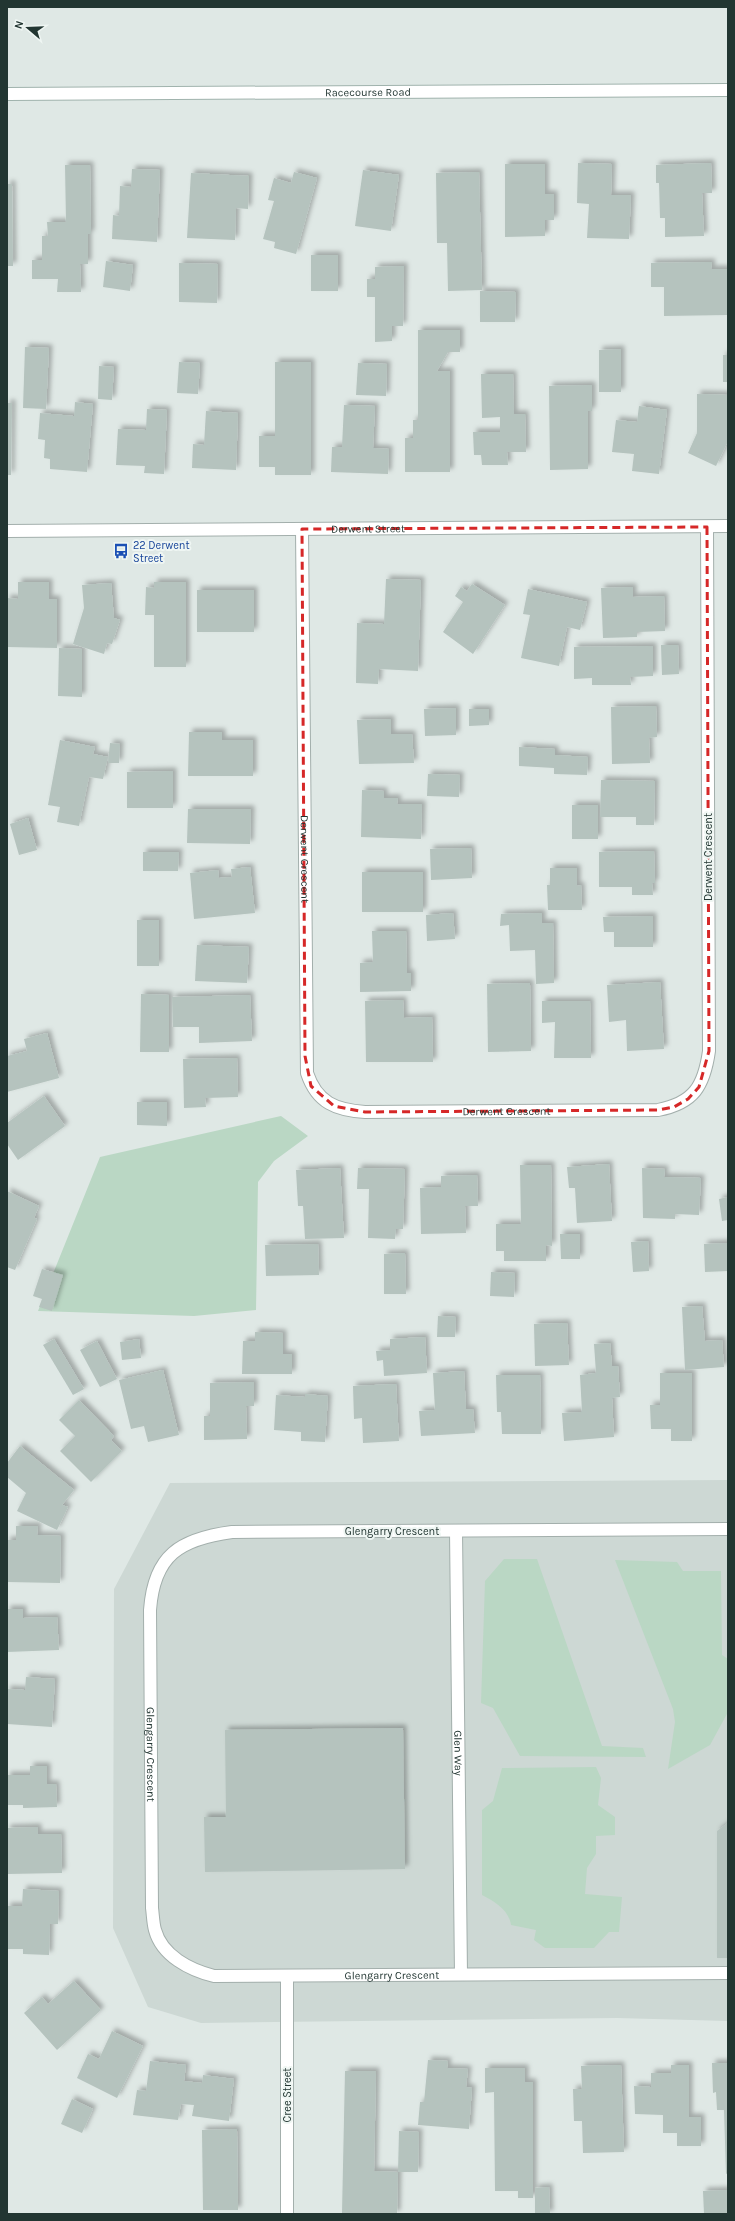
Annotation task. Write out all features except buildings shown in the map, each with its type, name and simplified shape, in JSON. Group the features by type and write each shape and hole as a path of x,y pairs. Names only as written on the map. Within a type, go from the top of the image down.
{"street":[{"name":"Racecourse Road","path":"7,94 728,90"},
{"name":"Derwent Street","path":"7,531 728,526"},
{"name":"Derwent Crescent","path":"302,529 307,1073 311,1086 321,1097 334,1106 351,1111 373,1112 658,1110 674,1107 688,1099 699,1087 706,1070 708,1051 707,527"},
{"name":"Glengarry Crescent","path":"728,1529 232,1532 207,1535 183,1545 173,1552 159,1569 152,1589 150,1610 152,1908 155,1930 164,1948 179,1961 196,1971 214,1976 287,1977 462,1974 728,1973"},
{"name":"Glen Way","path":"456,1531 462,1974"},
{"name":"Cree Street","path":"287,1977 287,2214"}],"highlighted area":[{"path":"707,527 709,1051 699,1087 688,1099 674,1107 658,1110 365,1112 334,1106 311,1086 305,1056 302,529"}],"shaded area":[{"path":"728,1480 728,2021 617,2018 201,2023 148,2007 113,1928 114,1589 170,1483"}],"green space":[{"path":"281,1116 308,1136 274,1161 258,1182 256,1310 194,1316 38,1311 100,1157"},
{"path":"504,1559 537,1559 602,1746 643,1748 646,1757 520,1756 493,1708 481,1703 485,1581"},
{"path":"615,1560 677,1562 683,1571 721,1571 722,1655 728,1659 728,1712 710,1745 668,1769 675,1722 673,1709"},
{"path":"596,1767 601,1778 598,1805 615,1817 615,1835 596,1836 596,1854 587,1868 585,1894 622,1897 619,1932 609,1932 594,1948 545,1948 534,1940 536,1930 511,1925 510,1920 504,1910 496,1903 482,1895 482,1810 493,1801 502,1768"}],"place":[{"name":"22 Derwent Street","path":"121,551"}]}
